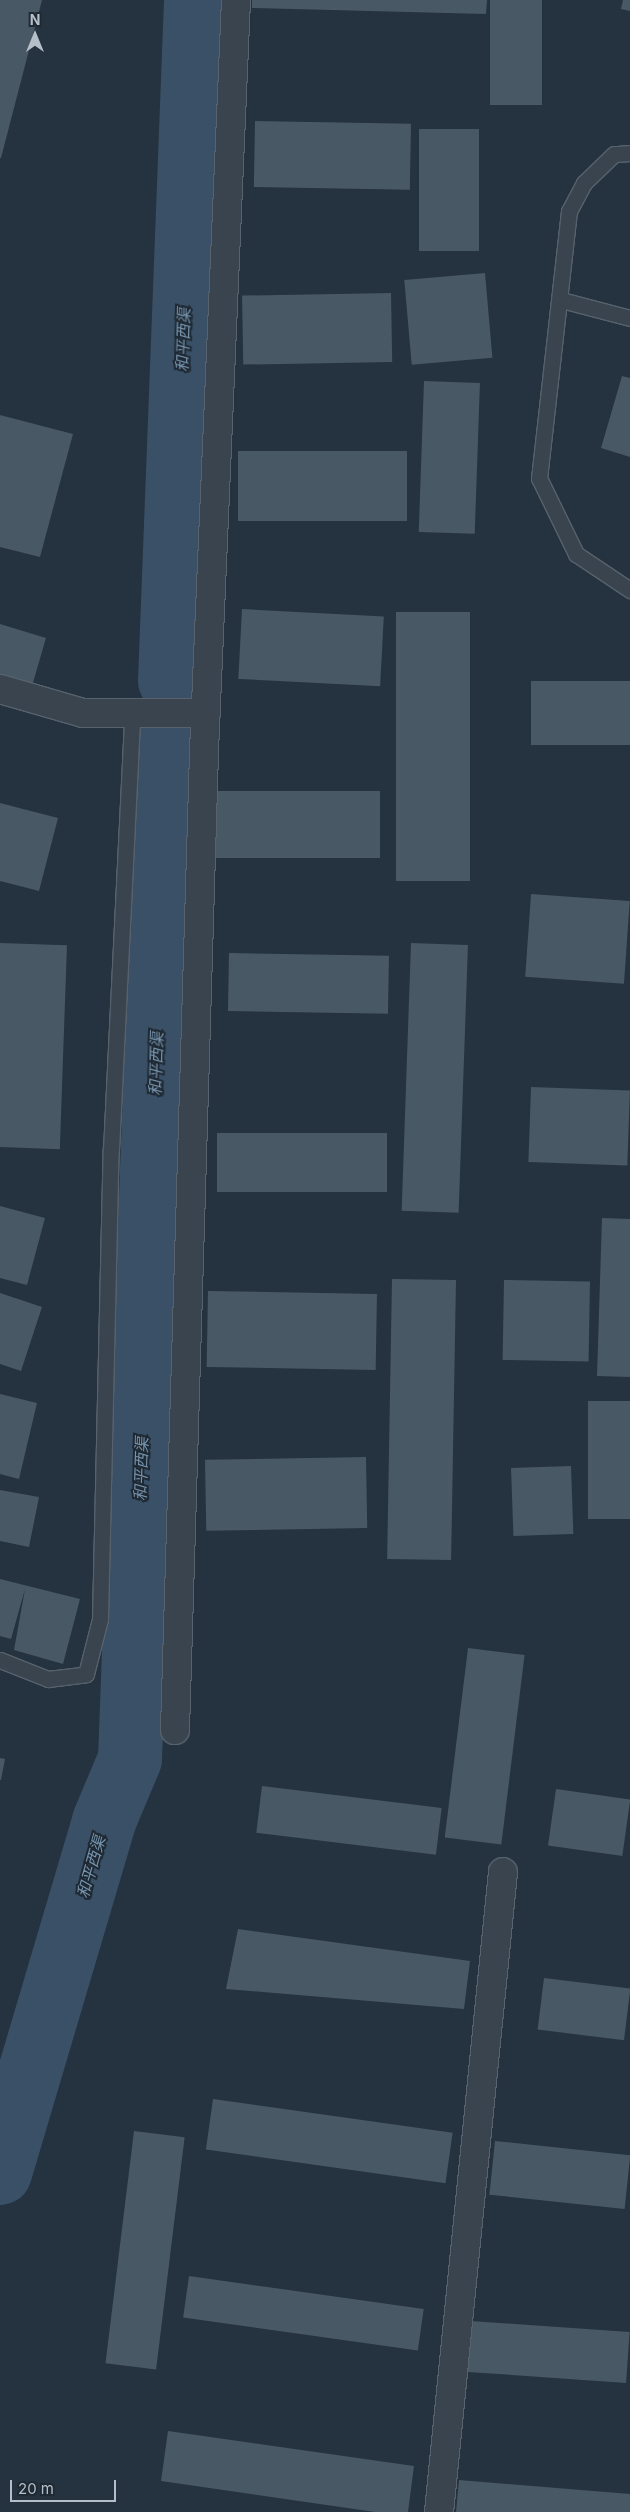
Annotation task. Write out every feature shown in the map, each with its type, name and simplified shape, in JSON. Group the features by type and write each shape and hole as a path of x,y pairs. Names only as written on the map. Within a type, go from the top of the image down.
{"street":[{"path":"175,1730 206,713 236,0"},
{"path":"0,689 83,713 206,713"},
{"path":"439,2512 503,1872"}],"lane":[{"path":"630,153 614,154 584,183 569,211 561,300 539,478 576,554 630,590"},
{"path":"561,300 630,318"},
{"path":"0,1660 48,1679 86,1674 100,1619 111,1150 132,713"}],"building":[{"path":"0,0 42,0 1,158 0,158"},
{"path":"252,0 487,0 486,14 252,8"},
{"path":"490,0 542,0 542,105 490,105"},
{"path":"623,0 630,0 630,11 621,9"},
{"path":"255,121 411,124 410,190 254,187"},
{"path":"419,129 479,129 479,251 419,251"},
{"path":"485,273 492,358 412,365 404,280"},
{"path":"391,293 392,362 243,365 242,296"},
{"path":"622,376 630,378 630,457 601,448"},
{"path":"424,381 480,383 475,534 419,532"},
{"path":"0,415 73,434 40,557 0,547"},
{"path":"238,451 407,451 407,521 238,521"},
{"path":"242,609 384,616 380,686 238,679"},
{"path":"396,612 470,612 470,881 396,881"},
{"path":"0,624 46,638 32,686 0,677"},
{"path":"531,681 630,681 630,745 531,745"},
{"path":"214,791 380,791 380,858 214,858"},
{"path":"0,803 58,818 39,891 0,881"},
{"path":"531,894 630,901 624,984 525,977"},
{"path":"0,943 67,945 60,1149 0,1147"},
{"path":"411,943 468,945 459,1213 402,1211"},
{"path":"229,953 389,956 388,1014 228,1011"},
{"path":"531,1087 630,1090 627,1165 528,1162"},
{"path":"217,1133 387,1133 387,1192 217,1192"},
{"path":"0,1206 45,1218 27,1285 0,1278"},
{"path":"602,1218 630,1219 630,1377 597,1376"},
{"path":"392,1279 456,1280 451,1560 387,1559"},
{"path":"504,1280 590,1282 589,1361 503,1360"},
{"path":"208,1291 377,1294 376,1370 207,1367"},
{"path":"0,1293 42,1307 21,1371 0,1364"},
{"path":"0,1394 37,1403 19,1479 0,1474"},
{"path":"588,1401 630,1401 630,1519 588,1519"},
{"path":"366,1457 367,1528 206,1531 205,1460"},
{"path":"571,1466 573,1534 513,1536 511,1468"},
{"path":"0,1490 39,1497 29,1547 0,1541"},
{"path":"0,1579 80,1599 63,1664 14,1650 25,1589 11,1639 0,1636"},
{"path":"468,1648 525,1655 501,1845 445,1838"},
{"path":"0,1758 5,1759 1,1780 0,1780"},
{"path":"262,1786 442,1808 436,1855 256,1833"},
{"path":"556,1789 630,1799 622,1856 548,1845"},
{"path":"238,1929 470,1961 464,2009 226,1989"},
{"path":"544,1978 630,1989 624,2040 538,2030"},
{"path":"213,2099 453,2133 446,2183 206,2150"},
{"path":"134,2131 185,2137 156,2369 105,2363"},
{"path":"495,2141 630,2155 625,2209 489,2195"},
{"path":"189,2276 424,2309 418,2351 183,2318"},
{"path":"471,2321 630,2332 626,2383 467,2372"},
{"path":"168,2431 414,2466 408,2512 375,2512 161,2481"},
{"path":"459,2480 630,2494 630,2512 456,2512"}],"waterway":[{"name":"和平西渠","path":"170,681 196,0"},
{"name":"和平西渠","path":"0,2173 104,1821 130,1759 168,744"}]}
